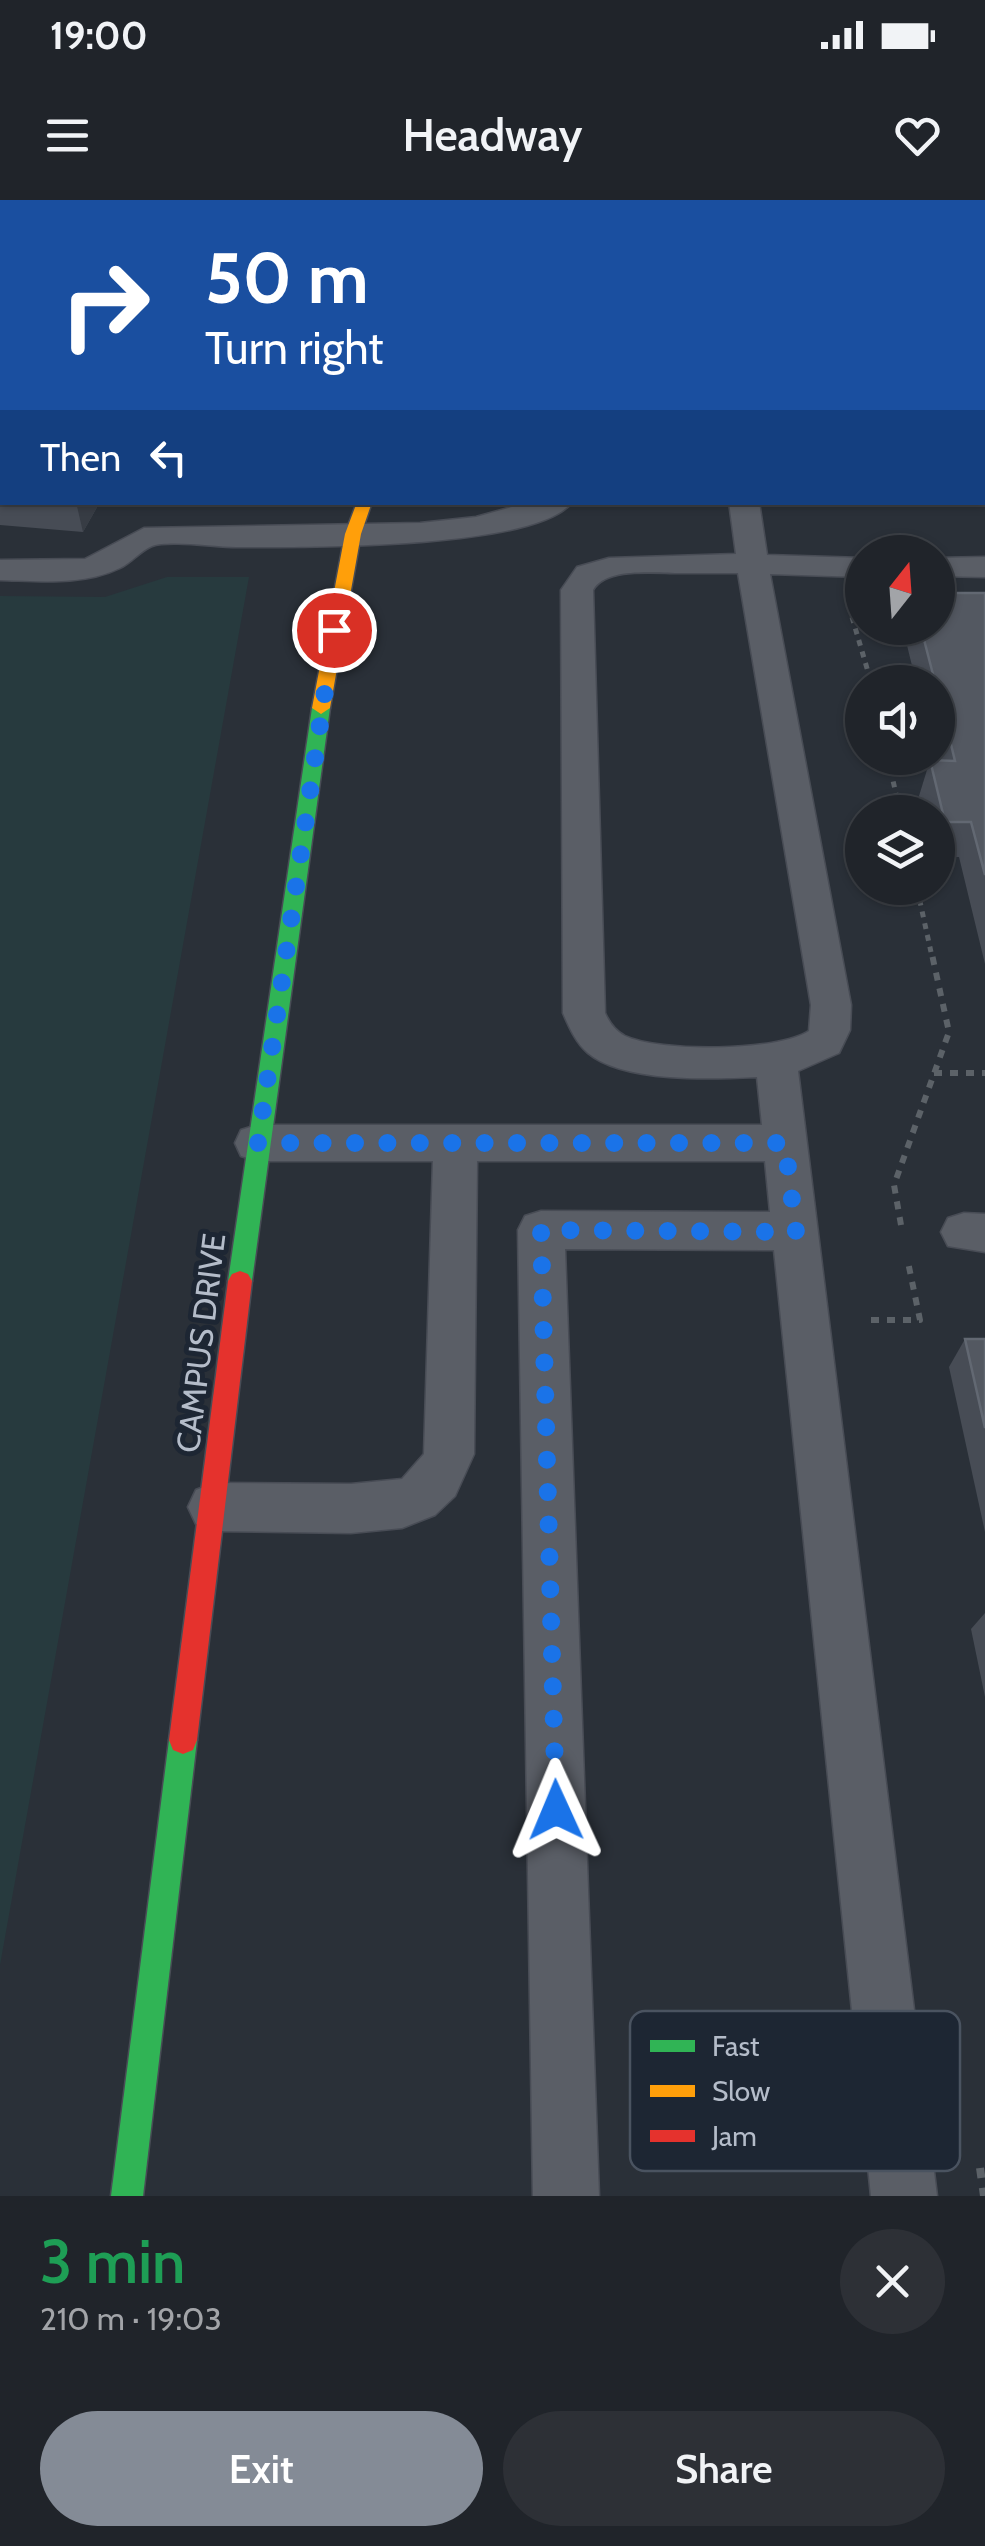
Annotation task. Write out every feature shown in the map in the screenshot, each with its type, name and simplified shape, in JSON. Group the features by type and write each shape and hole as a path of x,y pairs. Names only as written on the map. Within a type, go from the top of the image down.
{"street":[{"name":"CAMPUS DRIVE","path":"127,2196 258,1143 328,662 353,534 364,505"}],"lane":[{"path":"0,570 99,568 118,560 144,537 160,505"},
{"path":"144,537 353,534 495,524 538,515 553,505"},
{"path":"744,505 753,566 832,1005 825,1042 808,1055 776,1061 618,1051 592,1034 584,1013 577,590 592,572 609,566 753,566 845,567"},
{"path":"955,567 985,567"},
{"path":"776,1061 883,2011"},
{"path":"258,1143 785,1143"},
{"path":"214,1507 381,1506 415,1500 440,1478 449,1454 455,1144"},
{"path":"566,2196 541,1230 796,1232"},
{"path":"901,2171 904,2196"}],"path":[{"path":"851,1320 920,1320 894,1184 949,1032 921,905"},
{"path":"934,1073 985,1073"},
{"path":"978,2157 984,2196"}],"green space":[{"path":"167,577 249,577 0,1965 0,596 105,597"}],"building":[{"path":"955,593 985,593 985,875 971,822 955,822 955,795 938,795 934,775 955,775 955,665 931,665 925,645 955,645"},
{"path":"965,1339 985,1339 985,1428"}],"traffic: fast":[{"path":"240,1281 321,708"},
{"path":"127,2196 183,1740"}],"traffic: slow":[{"path":"321,708 353,534 364,505"}],"traffic: jam":[{"path":"183,1740 240,1281"}],"route":[{"path":"334,630 258,1143 785,1143 796,1232 541,1230 556,1810"}]}
